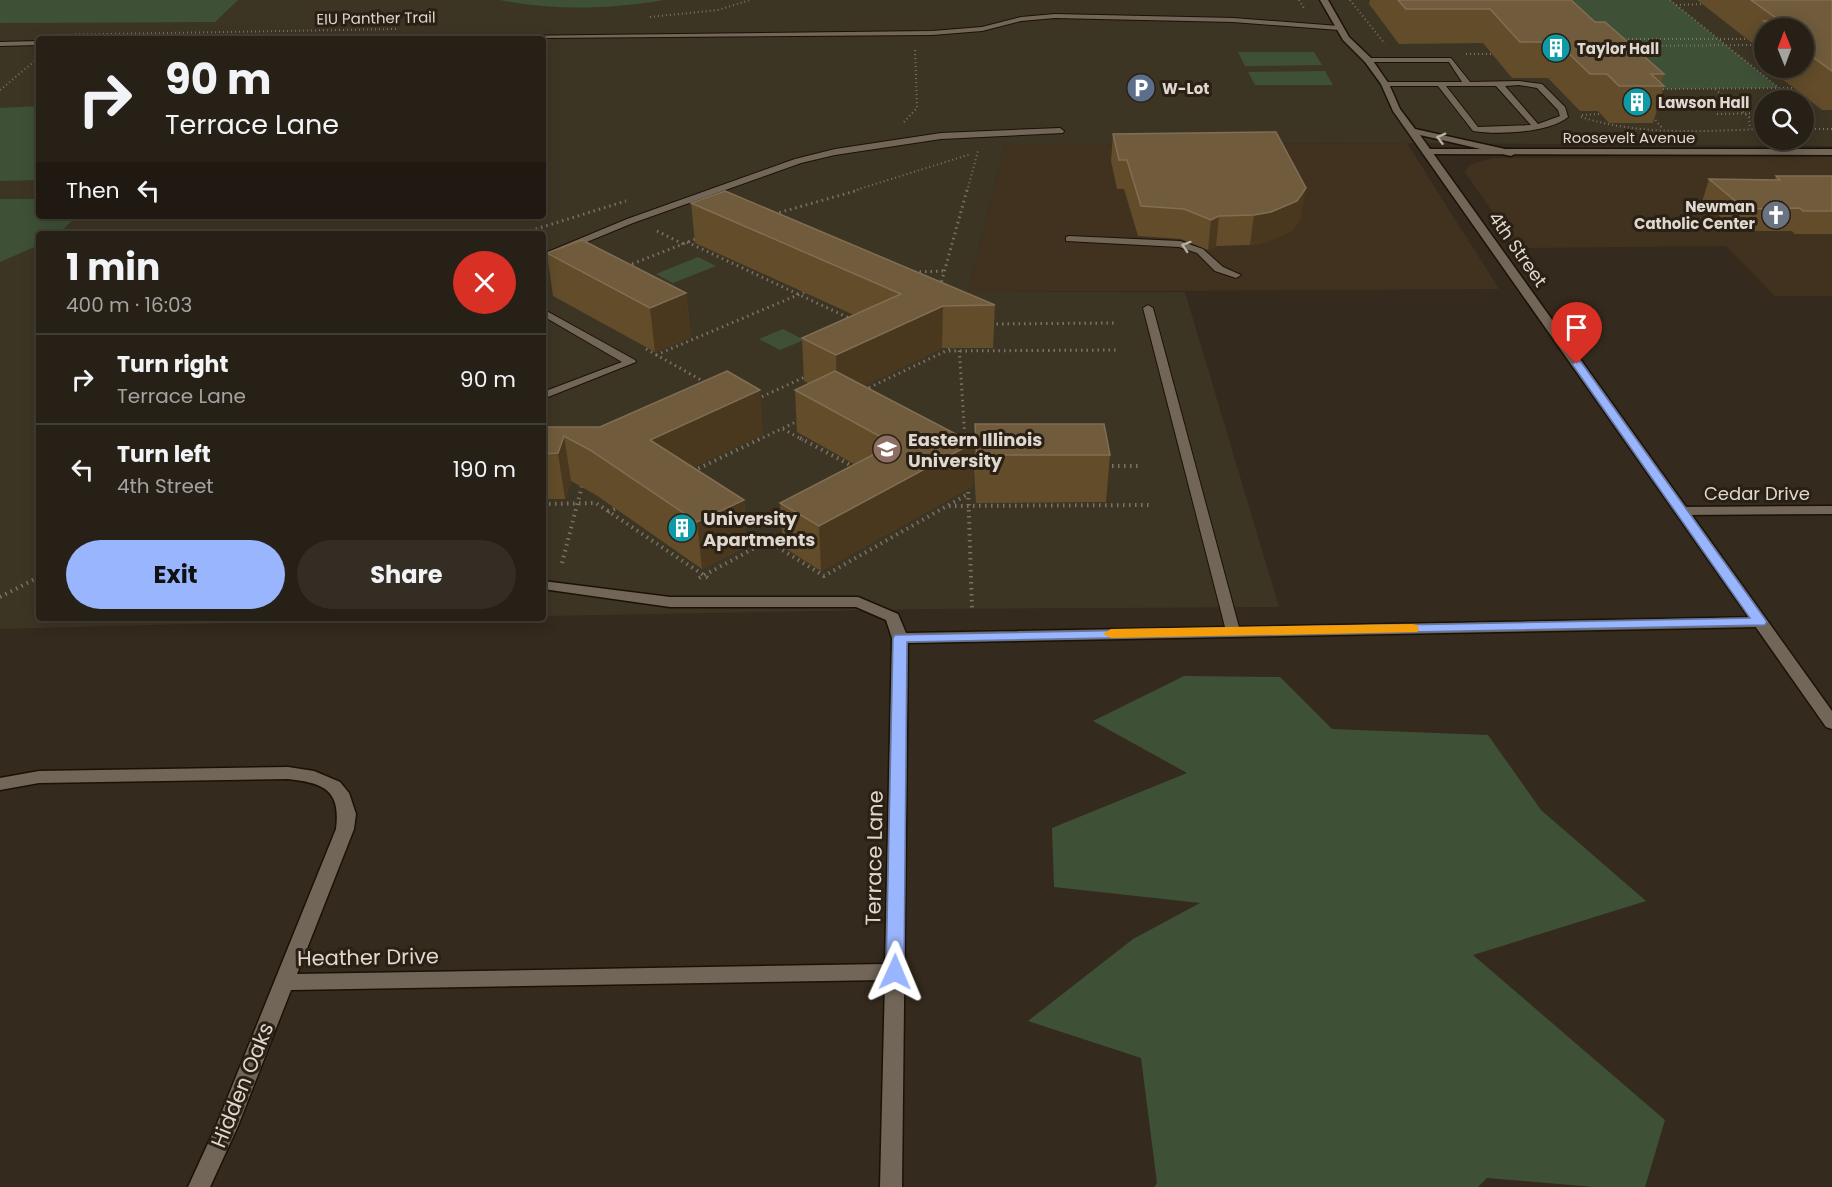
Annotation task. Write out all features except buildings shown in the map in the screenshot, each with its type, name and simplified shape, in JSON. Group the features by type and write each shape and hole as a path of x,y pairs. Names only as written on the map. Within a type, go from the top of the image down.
{"street":[{"name":"4th Street","path":"1324,0 1339,28 1368,60 1385,84 1396,109 1426,152 1832,723"},
{"path":"1412,131 1511,153"},
{"name":"Roosevelt Avenue","path":"1426,152 1832,152"},
{"name":"Cedar Drive","path":"1682,511 1832,510"},
{"path":"546,585 669,602 858,602 893,617 900,638 1760,622"},
{"name":"Terrace Lane","path":"891,1187 900,638"},
{"name":"Heather Drive","path":"0,784 39,777 288,773 311,775 330,783 343,795 348,813 345,829 284,982 895,972"},
{"name":"Hidden Oaks","path":"199,1187 227,1126 284,982"}],"lane":[{"path":"546,37 915,33 982,29 1042,16 1195,18 1339,28"},
{"path":"0,44 36,44"},
{"path":"1368,60 1451,60 1468,84"},
{"path":"1385,84 1440,84 1468,84 1499,84 1539,86 1565,114 1560,121 1536,126 1476,129 1440,84"},
{"path":"1499,84 1536,126"},
{"path":"546,256 630,221 816,156 942,136 1060,131"},
{"path":"1069,239 1180,244 1200,251 1219,268 1236,275"},
{"path":"1148,308 1233,631"},
{"path":"546,314 630,362 546,395"}],"path":[{"path":"643,18 718,10 750,0"},
{"path":"1350,0 1397,60"},
{"path":"1670,0 1779,88"},
{"path":"1676,5 1708,4"},
{"name":"EIU Panther Trail","path":"48,35 406,29"},
{"path":"897,124 907,120 917,108 915,33"},
{"path":"1613,39 1746,39"},
{"path":"1622,39 1630,46"},
{"path":"1671,39 1679,46"},
{"path":"1621,46 1754,45"},
{"path":"0,90 36,60"},
{"path":"1650,89 1806,88"},
{"path":"1715,89 1754,119"},
{"path":"1646,111 1663,130"},
{"path":"1717,114 1754,113"},
{"path":"1600,114 1578,116 1614,128 1754,129"},
{"path":"1749,117 1750,129"},
{"path":"1814,129 1832,129"},
{"path":"773,214 910,175 986,148"},
{"path":"940,290 978,151"},
{"path":"529,231 627,200"},
{"path":"657,231 860,323"},
{"path":"617,270 706,235"},
{"path":"911,272 945,271"},
{"path":"656,355 808,290"},
{"path":"981,324 1114,323"},
{"path":"687,332 696,338"},
{"path":"958,334 965,444"},
{"path":"858,393 959,345"},
{"path":"945,351 1117,350"},
{"path":"922,352 933,357"},
{"path":"755,400 817,371"},
{"path":"796,381 806,387"},
{"path":"686,475 809,416"},
{"path":"761,428 771,434"},
{"path":"782,429 865,473"},
{"path":"1095,466 1141,466"},
{"path":"562,563 585,477"},
{"path":"968,477 972,609"},
{"path":"741,533 760,544 774,545 824,576 968,494"},
{"path":"546,504 596,503 706,577"},
{"path":"608,512 627,503"},
{"path":"949,506 1149,505"},
{"path":"928,506 938,511"},
{"path":"774,545 794,534"},
{"path":"699,578 706,577 760,544"},
{"path":"0,597 36,579"}],"shaded area":[{"name":"Eastern Illinois University","path":"0,0 1832,0 1832,146 1814,146 1814,90 1754,90 1754,145 1407,143 1005,145 968,292 1185,292 1279,607 928,609 546,616 546,231 36,231 36,621 298,621 0,629"},
{"path":"1407,143 1499,289 968,292 1005,145"},
{"path":"1832,157 1832,296 1775,296 1726,246 1517,248 1465,172 1469,165 1492,158"}],"green space":[{"path":"0,0 238,0 215,22 0,23"},
{"path":"500,0 664,0 582,8 520,4"},
{"path":"1553,0 1670,0 1754,68 1754,78 1767,78 1779,88 1651,89"},
{"path":"1238,52 1314,52 1322,65 1245,66"},
{"path":"1325,71 1333,85 1255,85 1248,72"},
{"path":"36,106 36,180 0,181 0,108"},
{"path":"0,199 36,199 36,219 74,219 61,231 36,231 36,246 0,262"},
{"path":"698,257 716,266 673,283 656,274"},
{"path":"783,329 804,340 780,350 759,339"},
{"path":"1184,676 1280,677 1332,729 1488,735 1541,810 1646,901 1473,955 1665,1120 1645,1187 1594,1187 1487,1178 1478,1187 1154,1187 1157,1183 1141,1058 1028,1021 1133,939 1200,903 1054,887 1052,828 1187,773 1093,721"}],"slow traffic":[{"path":"1111,634 1412,629"}],"place":[{"name":"Taylor Hall","path":"1556,48"},
{"name":"W-Lot","path":"1141,88"},
{"name":"Lawson Hall","path":"1637,102"},
{"name":"Newman Catholic Center","path":"1776,215"},
{"name":"Eastern Illinois University","path":"887,449"},
{"name":"University Apartments","path":"682,528"}],"route":[{"path":"895,972 900,638 1760,622 1577,364"}]}
